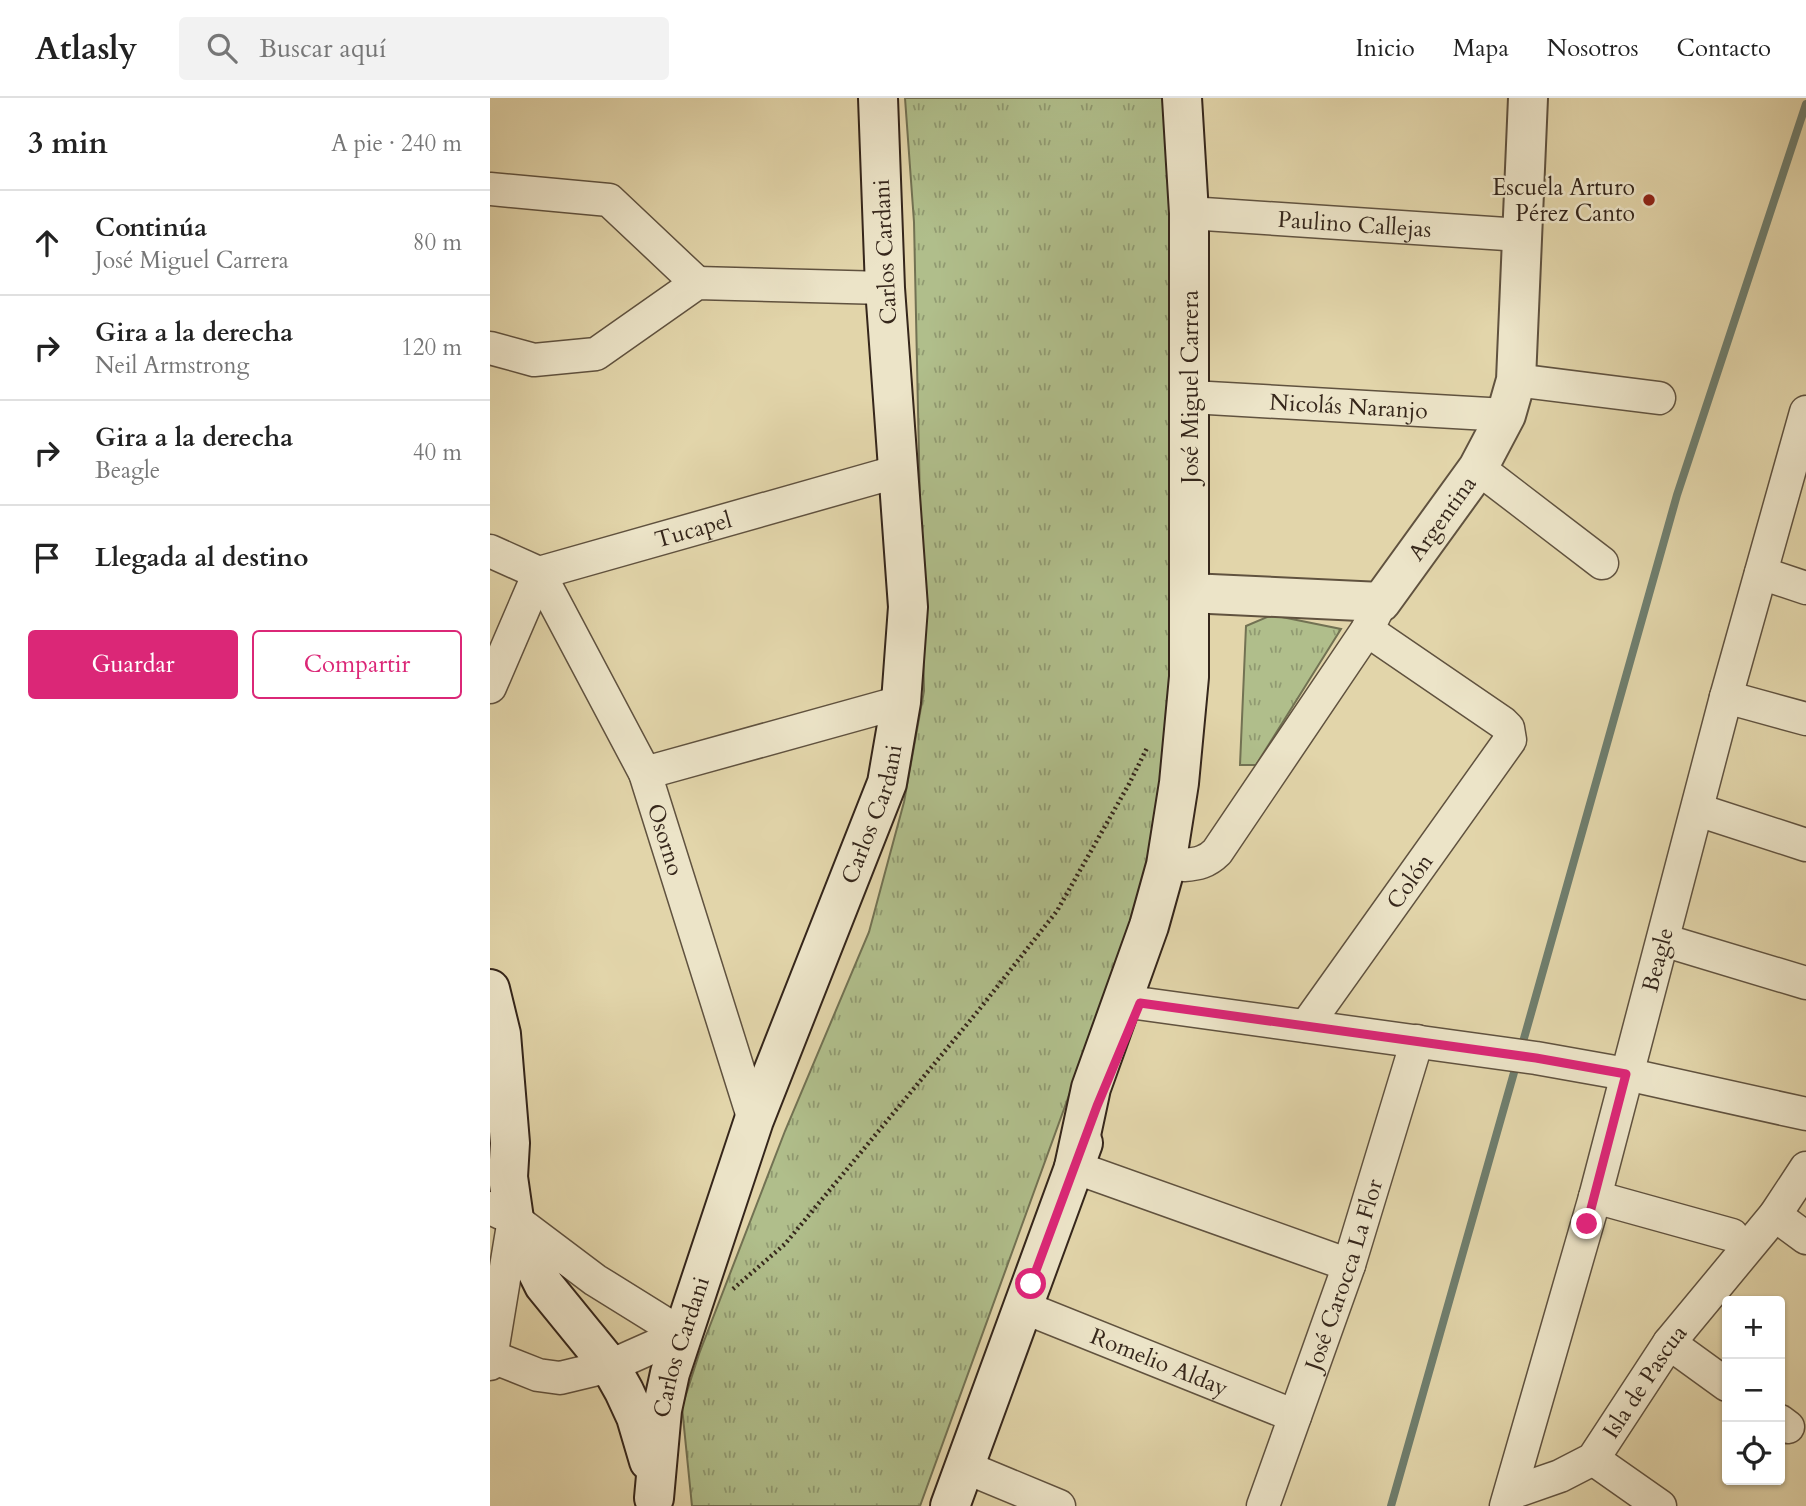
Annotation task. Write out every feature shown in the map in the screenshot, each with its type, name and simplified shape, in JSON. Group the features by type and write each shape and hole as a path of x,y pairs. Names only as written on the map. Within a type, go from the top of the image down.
{"main road":[{"name":"Carlos Cardani","path":"654,1502 662,1410 682,1334 754,1120 887,783 901,702 908,607 885,288 878,98"},
{"name":"José Miguel Carrera","path":"1131,1002 1166,865 1179,783 1189,677 1189,213 1182,98"},
{"name":"Argentina","path":"1374,616 1478,468 1511,397 1528,98"},
{"path":"1189,593 1374,616"},
{"name":"José Miguel Carrera","path":"950,1506 1074,1167 1091,1088 1168,924 1184,865 1192,794 1195,735 1189,677"},
{"path":"490,989 501,1034 510,1143 502,1213 544,1285 610,1366 624,1391 636,1417 651,1471 654,1502"}],"street":[{"path":"490,189 609,200 697,283"},
{"name":"Paulino Callejas","path":"1189,213 1521,236"},
{"path":"490,348 534,360 596,354 697,283 885,288"},
{"name":"Nicolás Naranjo","path":"1191,397 1659,398"},
{"name":"Beagle","path":"1508,1499 1595,1197 1727,697 1803,431"},
{"path":"1478,468 1602,563"},
{"name":"Tucapel","path":"539,573 899,471"},
{"path":"490,551 539,573 490,687"},
{"name":"Osorno","path":"539,573 645,773 754,1120"},
{"path":"1761,573 1806,588"},
{"name":"Colón","path":"1306,1026 1508,745 1511,734 1503,723 1374,616"},
{"name":"Argentina","path":"1184,865 1198,864 1210,859 1217,852 1374,616"},
{"path":"1727,697 1806,719"},
{"path":"645,773 901,702"},
{"path":"1698,810 1806,845"},
{"path":"1663,940 1806,983"},
{"path":"1131,1002 1536,1058 1626,1074 1806,1114"},
{"name":"José Carocca La Flor","path":"1262,1506 1349,1265 1417,1041"},
{"path":"1074,1167 1349,1265"},
{"name":"Isla de Pascua","path":"1508,1499 1593,1459 1669,1343 1775,1215 1806,1168"},
{"path":"1595,1197 1732,1235"},
{"path":"502,1213 595,1280 682,1334"},
{"path":"502,1213 490,1359 538,1375 560,1378 610,1366 682,1334"},
{"path":"1775,1215 1806,1238"},
{"name":"Romelio Alday","path":"1023,1307 1295,1416"},
{"path":"1669,1343 1722,1381"},
{"path":"1593,1459 1660,1506"},
{"path":"965,1466 1059,1506"}],"path":[{"path":"723,1298 785,1244 961,1032 1057,911 1151,741"}],"green space":[{"path":"905,98 1167,98 1174,214 1174,677 1152,857 1109,985 920,1506 692,1506 682,1407 699,1354 785,1131 869,932 904,802 924,691 914,222"},
{"path":"1272,615 1341,629 1256,765 1240,765 1246,626"}],"waterway":[{"path":"1521,1049 1677,495 1806,104"},
{"path":"1391,1506 1517,1062"}],"place":[{"name":"Escuela Arturo Pérez Canto","path":"1649,200"}],"route":[{"path":"1031,1284 1097,1106 1140,1003 1536,1058 1626,1074 1587,1224"}]}
